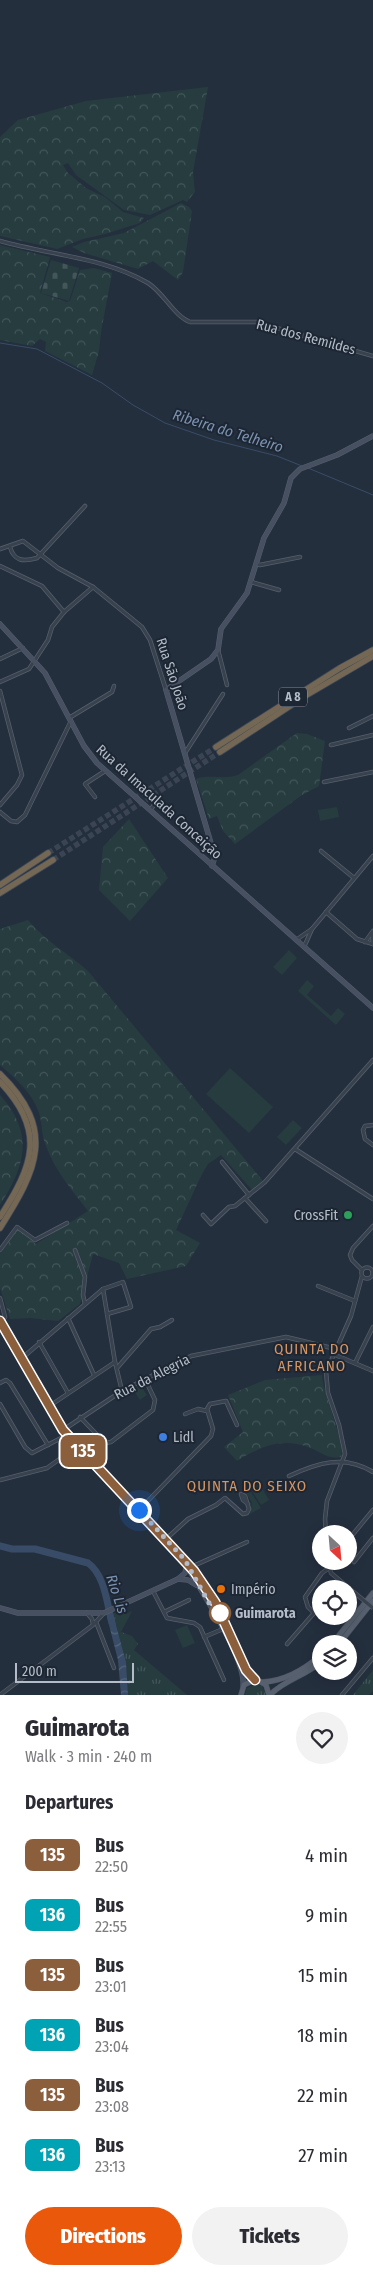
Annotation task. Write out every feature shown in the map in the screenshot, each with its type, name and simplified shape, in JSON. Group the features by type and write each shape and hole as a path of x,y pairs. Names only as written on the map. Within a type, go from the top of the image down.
{"highway":[{"name":"A 8","path":"373,650 324,678 218,749 373,656"},
{"path":"0,885 48,854"},
{"path":"0,894 53,860"},
{"path":"0,1074 26,1106 33,1125 36,1144 34,1163 28,1182 0,1228"},
{"path":"0,1082 15,1100 24,1116 29,1132 30,1147 25,1174 0,1217"}],"main road":[{"path":"166,690 211,659 218,650 221,629 243,600 251,582 264,536 281,509 290,480 294,474 307,466 337,455 373,436"},
{"name":"Rua da Imaculada Conceição","path":"0,624 35,661 52,685 87,752 105,771 373,1008"},
{"name":"Rua São João","path":"166,690 215,857 212,866"},
{"path":"0,1322 48,1408 63,1430 166,1539 202,1581 218,1607 246,1670 255,1680"},
{"path":"189,1566 192,1575 223,1629 242,1672 241,1693"},
{"path":"183,1576 189,1566"},
{"path":"0,1608 18,1612 104,1613 183,1576 192,1575 202,1581"},
{"path":"178,1579 190,1581 201,1589"},
{"path":"339,1635 373,1593"},
{"path":"345,1635 373,1601"},
{"path":"241,1693 247,1682 276,1680 293,1674 312,1661"},
{"path":"263,1682 268,1688 270,1695 279,1687 312,1669"}],"street":[{"name":"Rua dos Remildes","path":"0,241 49,253 103,263 149,284 158,291 184,320 190,322 256,322 373,356"},
{"path":"10,547 14,557 19,560 35,559 41,556 85,506"},
{"name":"Rua São João","path":"0,550 21,541 58,568 94,586 145,630 166,690"},
{"path":"256,564 260,565 300,557"},
{"path":"0,566 42,586 64,612"},
{"path":"251,582 279,590"},
{"path":"0,682 29,669 48,640 52,627 64,612 94,586"},
{"path":"0,659 23,648"},
{"path":"218,650 227,685"},
{"path":"0,812 11,822 18,822 25,815 70,719 112,692 114,686"},
{"path":"0,692 22,775 21,780 0,805"},
{"path":"184,754 223,694"},
{"path":"349,728 373,716"},
{"path":"331,745 373,735"},
{"path":"96,797 85,784 105,771"},
{"path":"324,782 373,772"},
{"path":"150,811 158,800"},
{"path":"321,852 354,878"},
{"path":"304,947 312,929 373,856"},
{"path":"326,912 353,935 365,942 373,944 373,931"},
{"path":"296,940 312,929"},
{"path":"365,942 373,931"},
{"path":"203,1215 211,1224 229,1207 247,1197 265,1182 373,1060"},
{"path":"373,1125 365,1126 363,1130 365,1139 373,1145"},
{"path":"295,1149 373,1198"},
{"path":"222,1162 266,1221"},
{"path":"0,1250 17,1227 35,1240 67,1222"},
{"path":"325,1525 327,1502 345,1454 326,1381 327,1368 355,1301 362,1276 362,1270 351,1259 350,1254 373,1226"},
{"path":"76,1250 85,1277 83,1295 85,1304"},
{"path":"360,1285 370,1278 372,1272 368,1268 362,1270"},
{"path":"362,1276 370,1278"},
{"path":"21,1359 103,1289 123,1282 131,1305 127,1310 107,1314"},
{"path":"318,1286 355,1301"},
{"path":"103,1289 115,1362 122,1391"},
{"path":"0,1298 5,1317 0,1322"},
{"path":"68,1318 94,1375"},
{"path":"117,1368 151,1329 160,1327 172,1320"},
{"path":"355,1363 373,1328"},
{"name":"Rua da Alegria","path":"63,1430 122,1391 191,1356 277,1337 299,1338 336,1349"},
{"path":"39,1342 68,1393"},
{"path":"333,1354 337,1354 373,1371"},
{"path":"48,1408 115,1362"},
{"path":"80,1417 105,1443 109,1443 153,1410 155,1400 145,1379"},
{"path":"0,1383 6,1380 10,1384 48,1445"},
{"path":"139,1510 211,1436 213,1429 207,1412 210,1404 226,1401 236,1425"},
{"path":"0,1404 29,1451 36,1452 67,1434"},
{"path":"185,1414 198,1409 207,1412"},
{"path":"0,1480 47,1468 78,1446"},
{"path":"289,1476 317,1464 343,1462 364,1466 373,1472"},
{"path":"166,1539 188,1518 216,1505 226,1498 243,1514 249,1510 248,1504"},
{"path":"358,1528 373,1510"},
{"path":"358,1557 373,1538"},
{"path":"189,1566 247,1542"},
{"path":"317,1580 326,1570"},
{"path":"330,1570 373,1608"},
{"path":"312,1587 305,1597 306,1604 312,1611"},
{"path":"153,1591 169,1619 198,1625 224,1680"},
{"path":"164,1612 189,1600"},
{"path":"87,1613 95,1623 114,1668"},
{"path":"0,1695 95,1623 104,1613"},
{"path":"287,1644 312,1615"},
{"path":"204,1637 223,1629"},
{"path":"342,1695 373,1658"}],"green space":[{"path":"208,87 193,172 195,192 187,202 183,200 150,215 124,210 76,175 68,163 63,165 68,173 86,188 105,197 123,212 144,218 140,223 83,239 57,249 0,236 0,137 18,120 86,101"},
{"path":"181,203 192,211 183,272 178,280 153,261 138,269 84,253 72,247 84,242 124,233"},
{"path":"0,245 50,257 40,293 67,302 70,301 80,270 94,268 112,273 99,351 92,375 45,351 46,342 40,339 32,346 0,340"},
{"path":"51,260 79,268 69,301 41,293"},
{"path":"297,733 307,734 325,741 319,786 302,795 235,844 223,831 217,816 209,819 196,779 238,775"},
{"path":"337,807 339,817 320,821 318,810"},
{"path":"129,819 168,878 130,921 99,890 103,847"},
{"path":"28,920 42,934 88,971 263,1181 252,1190 221,1155 208,1164 202,1174 176,1230 200,1243 186,1266 127,1279 119,1263 93,1254 80,1304 58,1321 30,1318 10,1319 0,1288 0,1254 18,1229 36,1244 88,1211 54,1164 44,1139 40,1116 29,1094 0,1065 0,929"},
{"path":"289,950 297,958 282,975 273,967"},
{"path":"307,980 314,986 307,995 331,1016 338,1008 345,1014 336,1025 298,991"},
{"path":"230,1068 273,1107 249,1133 206,1094"},
{"path":"0,1095 11,1109 18,1123 22,1137 22,1150 15,1177 0,1205"},
{"path":"293,1120 302,1128 286,1145 277,1137"},
{"path":"322,1375 340,1441 341,1457 328,1456 298,1444 280,1443 254,1451 237,1461 224,1447 243,1432 228,1395 265,1380"},
{"path":"140,1385 147,1395 140,1400 133,1389"},
{"path":"259,1483 269,1500 261,1505 250,1488"},
{"path":"246,1484 261,1508 250,1514 252,1503 244,1489"},
{"path":"119,1611 126,1614 132,1611 121,1632 132,1636 138,1644 134,1650 187,1695 128,1695 126,1662 113,1614"},
{"path":"187,1625 195,1643 183,1648 175,1630"},
{"path":"373,1670 373,1691 369,1695 353,1695"},
{"path":"256,1684 262,1686 266,1695 245,1695 247,1688"}],"water":[{"name":"Rio Lis","path":"113,1614 126,1662 128,1695 121,1695 118,1660 107,1617"}],"waterway":[{"name":"Ribeira do Telheiro","path":"0,343 37,349 102,383 133,405 165,423 214,440 277,456 302,466"},
{"name":"Ribeira do Telheiro","path":"308,468 373,495"},
{"name":"Rio Lis","path":"0,1546 12,1549 35,1549 88,1563 94,1568 102,1582 112,1623"}],"tunnel":[{"path":"48,853 216,747"},
{"path":"53,860 220,752"}],"bus line":[{"name":"135","path":"0,1321 48,1408 63,1430 173,1547 212,1596 246,1670 255,1680"}],"place":[{"name":"CrossFit","path":"348,1215"},
{"name":"Lidl","path":"163,1437"},
{"name":"Império","path":"221,1589"},
{"name":"Guimarota","path":"220,1613"}],"district":[{"name":"QUINTA DO AFRICANO","path":"312,1358"},
{"name":"QUINTA DO SEIXO","path":"247,1486"}],"route":[{"path":"139,1510 185,1560 192,1575 208,1598 218,1619 220,1613"}]}
